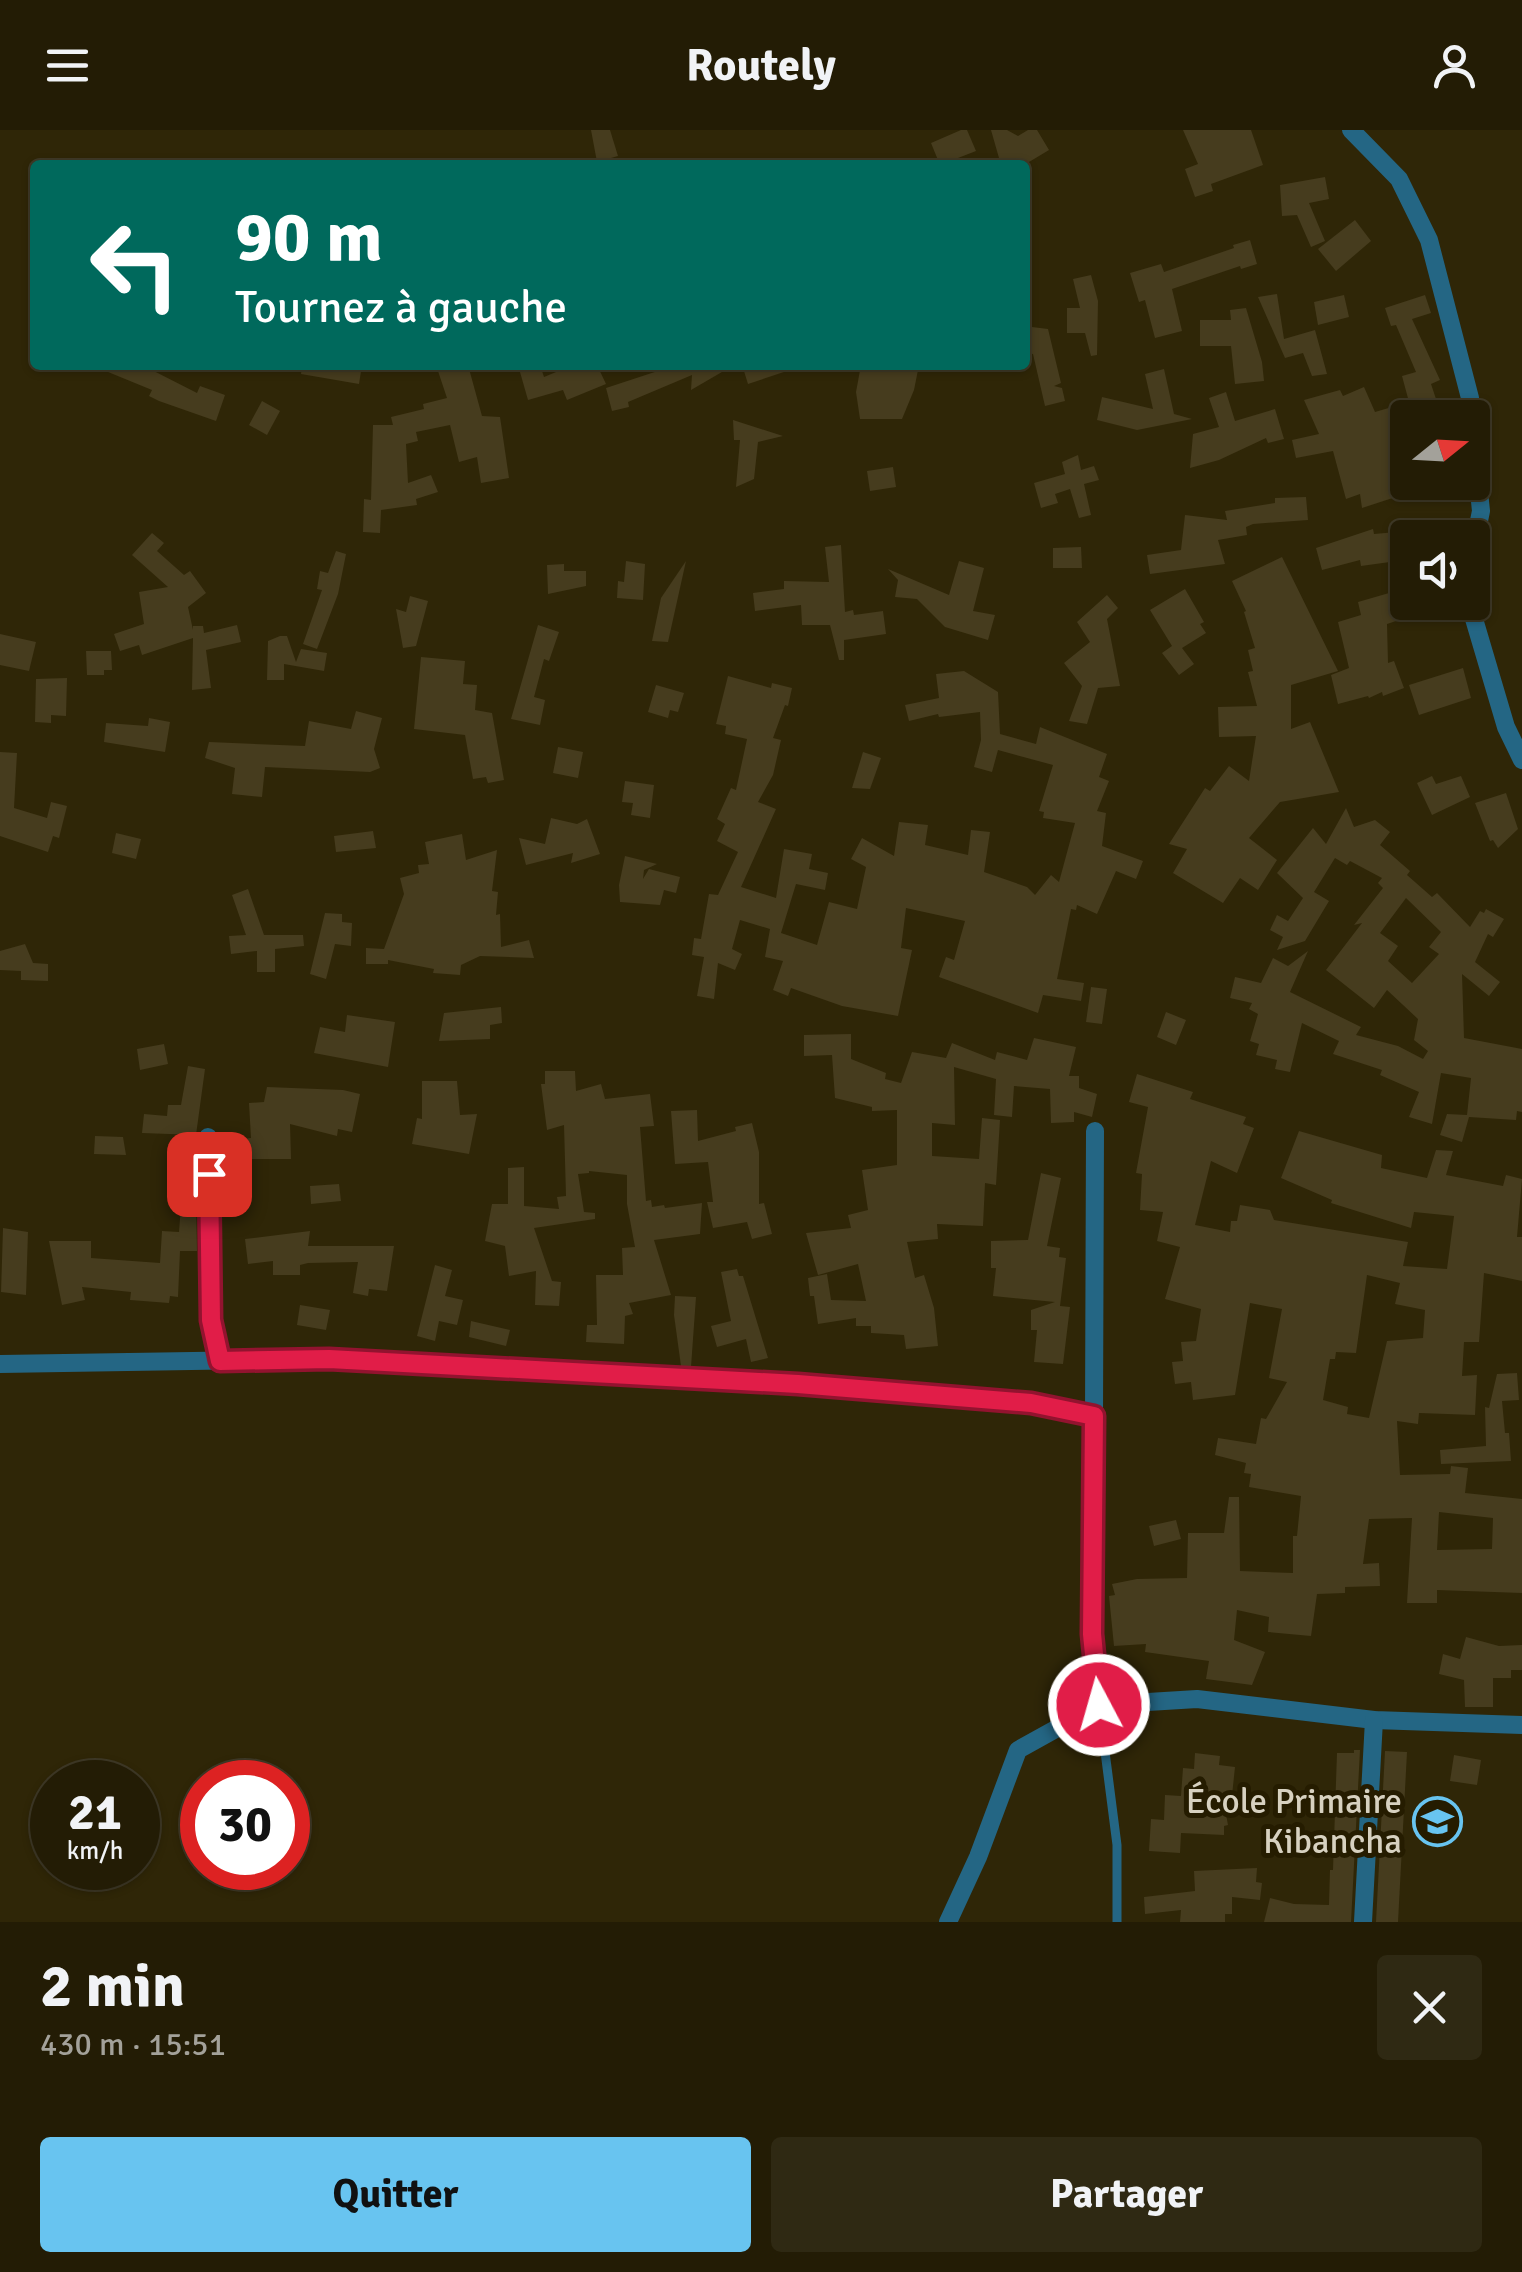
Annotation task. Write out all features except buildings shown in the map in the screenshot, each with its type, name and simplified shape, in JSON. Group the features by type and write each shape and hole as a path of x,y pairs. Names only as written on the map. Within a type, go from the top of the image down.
{"street":[{"path":"1351,130 1398,179 1428,240 1470,400"},
{"path":"1474,620 1506,727 1522,760"},
{"path":"1095,1131 1092,1634 1099,1705"},
{"path":"208,1138 211,1320 220,1361"},
{"path":"0,1364 329,1359 802,1385 1031,1403 1094,1416"},
{"path":"948,1922 978,1857 1018,1750 1099,1705 1197,1699 1374,1720 1522,1725"},
{"path":"1363,1922 1374,1720"}],"lane":[{"path":"1099,1705 1118,1845 1117,1922"}],"place":[{"name":"École Primaire Kibancha","path":"1437,1821"}],"route":[{"path":"209,1174 211,1320 220,1361 329,1359 798,1384 1031,1403 1094,1416 1092,1634 1099,1705"}]}
